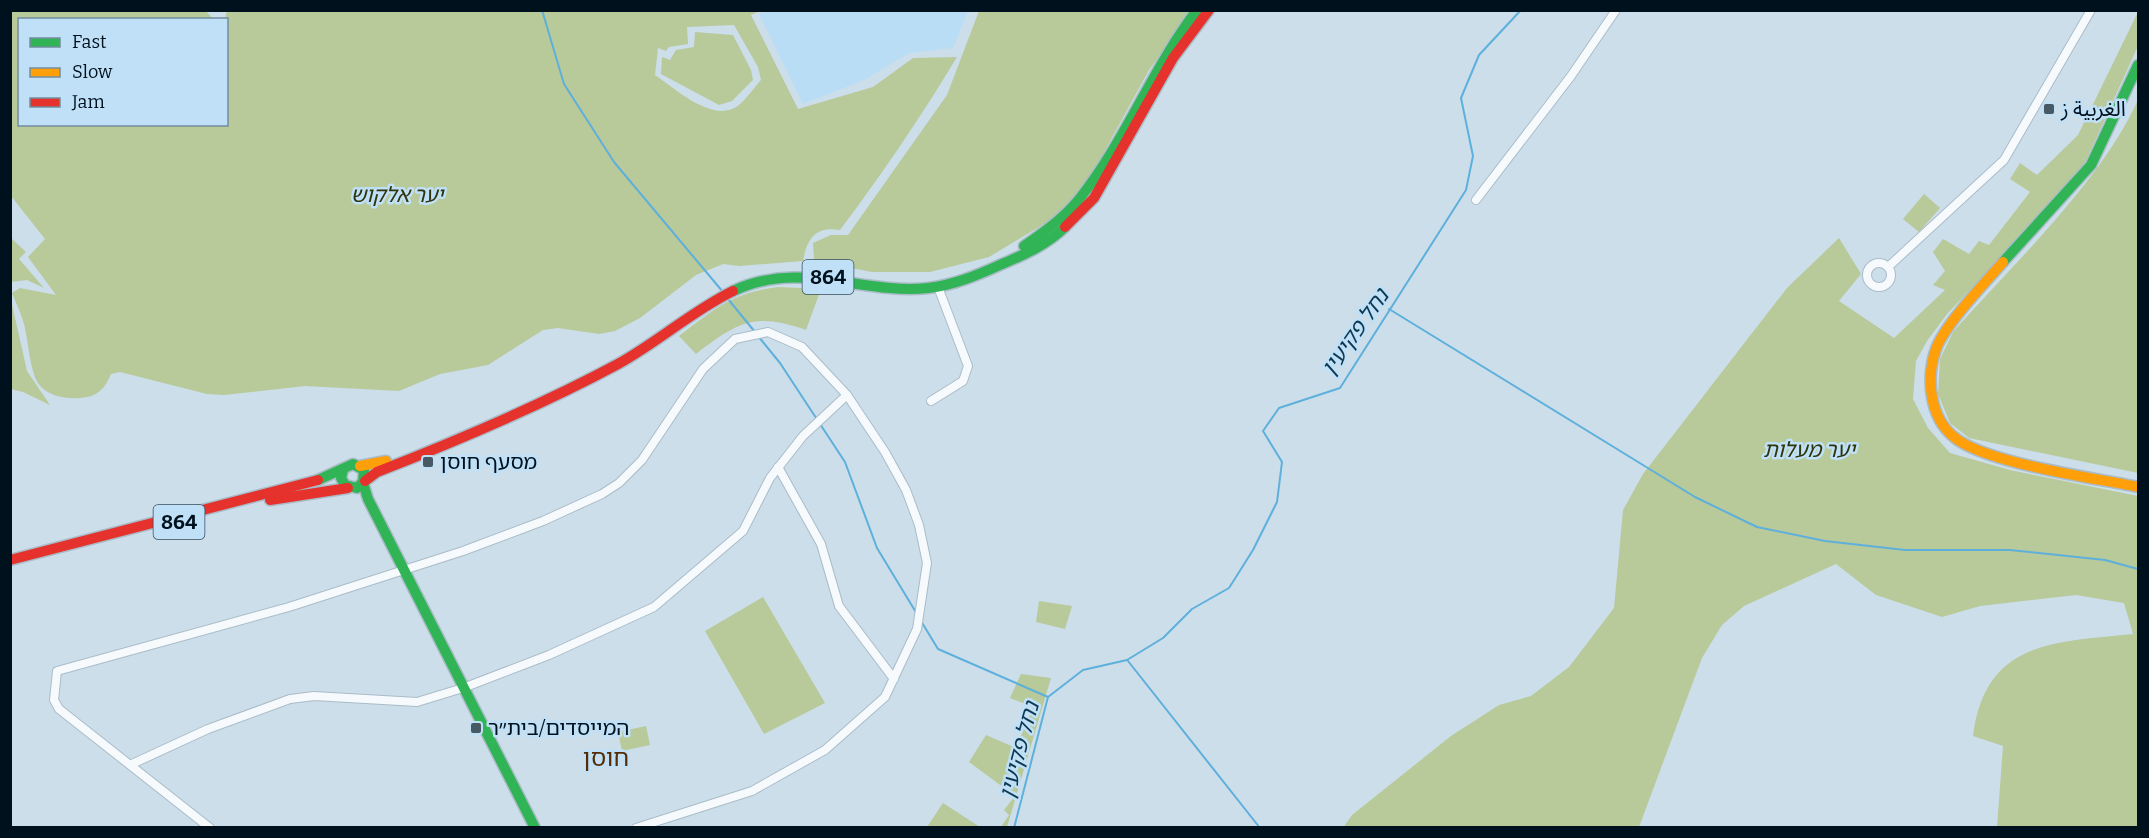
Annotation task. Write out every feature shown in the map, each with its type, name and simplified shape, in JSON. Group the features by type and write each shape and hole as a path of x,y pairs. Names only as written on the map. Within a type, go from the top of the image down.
{"main road":[{"name":"864","path":"360,466 382,462 492,419 632,349 700,299 740,280 768,273 821,269 892,280 920,281 963,273 1015,251 1047,230 1083,195 1101,169 1155,68 1197,10"},
{"name":"864","path":"364,482 377,472 482,431 620,363 704,305 744,286 775,278 803,276 902,288 938,286 969,279 1012,261 1047,242 1073,221 1102,185 1173,58 1209,10"},
{"path":"2139,65 2091,165 1965,305 1936,348 1930,390 1938,419 1954,438 1996,457 2139,487"},
{"path":"368,499 342,482 343,470 349,465 360,466 365,472 364,482 368,499 535,828"},
{"name":"864","path":"10,560 327,478 343,470"},
{"path":"351,488 364,482"},
{"name":"864","path":"10,567 236,507 335,488 351,488"}],"street":[{"path":"1476,200 1500,172 1616,10"},
{"path":"1888,267 2004,160 2091,10"},
{"path":"931,401 963,381 968,366 938,286"},
{"path":"210,828 132,764 59,710 54,699 57,671 290,607 543,521 619,483 642,460 703,369 735,339 768,332 802,347 847,395 885,452 906,490 919,525 927,563 917,629 885,697 825,750 752,791 636,828"},
{"path":"132,764 208,729 290,699 314,696 417,702 464,688 549,655 654,607 743,531 778,467 803,436 847,395"},
{"path":"778,467 821,544 839,606 894,679"}],"shaded area":[{"path":"767,11 968,11 953,48 909,53 864,80 803,104 759,14"}],"green space":[{"name":"יער אלקוש","path":"205,10 212,18 18,18 18,126 228,126 228,18 225,18 227,11 760,11 751,15 798,109 873,87 913,58 957,57 901,145 840,230 831,229 818,232 810,240 803,261 739,266 723,264 696,275 640,318 615,331 599,334 558,328 543,330 488,365 440,374 399,391 305,386 224,395 207,394 120,372 111,374 103,388 96,394 69,398 51,394 35,378 24,324 12,293 20,288 56,295 28,257 45,239 11,196 11,11","holes":["734,25 758,67 761,80 739,105 729,110 718,111 707,108 684,96 655,75 658,48 666,51 669,47 688,44 687,27"]},
{"path":"979,11 1191,11 1149,70 1085,187 1054,218 989,257 930,272 872,272 814,261 813,243 831,235 848,235 947,95"},
{"name":"יער מעלות","path":"2138,12 2138,46 2083,167 2066,189 1947,314 1927,341 1916,361 1913,399 1928,428 1950,453 2010,470 2138,496 2138,827 1997,827 2003,746 1973,736 1980,704 1992,681 2008,664 2028,652 2051,644 2133,634 2124,603 2076,595 1980,606 1942,617 1876,595 1836,564 1744,606 1722,625 1702,658 1639,827 1343,828 1352,815 1451,736 1499,705 1531,696 1569,667 1614,608 1623,510 1643,474 1787,288 1839,238 1861,274 1839,301 1894,338 1945,290 1933,285 1945,271 1933,252 1943,239 1969,254 1979,241 1989,245 2030,192 2010,179 2020,163 2037,175 2078,135"},
{"path":"695,32 733,35 751,70 753,80 732,101 719,105 661,74 662,57 670,60 676,50 694,47"},
{"path":"2138,100 2138,473 1969,438 1950,423 1938,394 1940,359 1953,332 2029,250 2079,191 2122,131"},
{"path":"1924,194 1940,208 1919,232 1903,219"},
{"path":"11,238 26,252 19,259 44,288 27,280 11,282"},
{"path":"778,287 821,289 806,330 773,322 747,323 724,334 696,354 679,336 714,310 736,298"},
{"path":"11,300 27,371 50,405 11,389"},
{"path":"763,597 825,703 764,734 705,631"},
{"path":"1039,601 1072,606 1065,629 1036,622"},
{"path":"1021,674 1051,678 1007,827 1001,827 1009,815 1004,810 1015,796 969,762 986,735 1016,748 1033,707 1010,698"},
{"path":"646,726 650,745 622,751 618,732"},
{"path":"943,803 980,827 927,827"}],"waterway":[{"path":"542,10 564,84 614,162 723,292"},
{"name":"נחל פקיעין","path":"1014,828 1048,697 1083,670 1127,660 1163,638 1192,609 1229,588 1253,550 1277,502 1282,462 1263,431 1279,408 1340,388 1466,190 1473,156 1461,98 1479,55 1521,10"},
{"path":"728,299 755,332"},
{"path":"1389,309 1695,497 1757,527 1825,541 1905,550 2010,550 2105,560 2138,569"},
{"path":"758,336 780,363 845,462 877,548 917,614"},
{"path":"921,621 938,649 1048,697"},
{"path":"1128,661 1260,828"}],"traffic: fast":[{"path":"1024,246 1046,230 1080,198 1111,152 1166,56 1197,10"},
{"path":"2003,262 2091,165 2138,65"},
{"path":"733,291 758,282 782,278 831,280 903,289 938,287 966,279 1019,257 1043,244 1065,227"},
{"path":"318,480 353,464 364,470 363,482 357,488 345,485 341,478 343,470"},
{"path":"363,483 368,499 535,828"}],"traffic: slow":[{"path":"2003,262 1956,316 1936,349 1931,384 1939,419 1954,437 1989,455 2138,487"},
{"path":"360,466 386,461"}],"traffic: jam":[{"path":"1065,227 1094,198 1173,58 1209,10"},
{"path":"365,481 377,472 499,422 589,379 633,355 703,308 733,291"},
{"path":"10,560 318,480"},
{"path":"270,500 348,488"}],"place":[{"name":"الغربية ز","path":"2049,109"},
{"name":"מסעף חוסן","path":"428,462"},
{"name":"המייסדים/בית״ר","path":"476,728"}],"district":[{"name":"חוסן","path":"606,758"}]}
